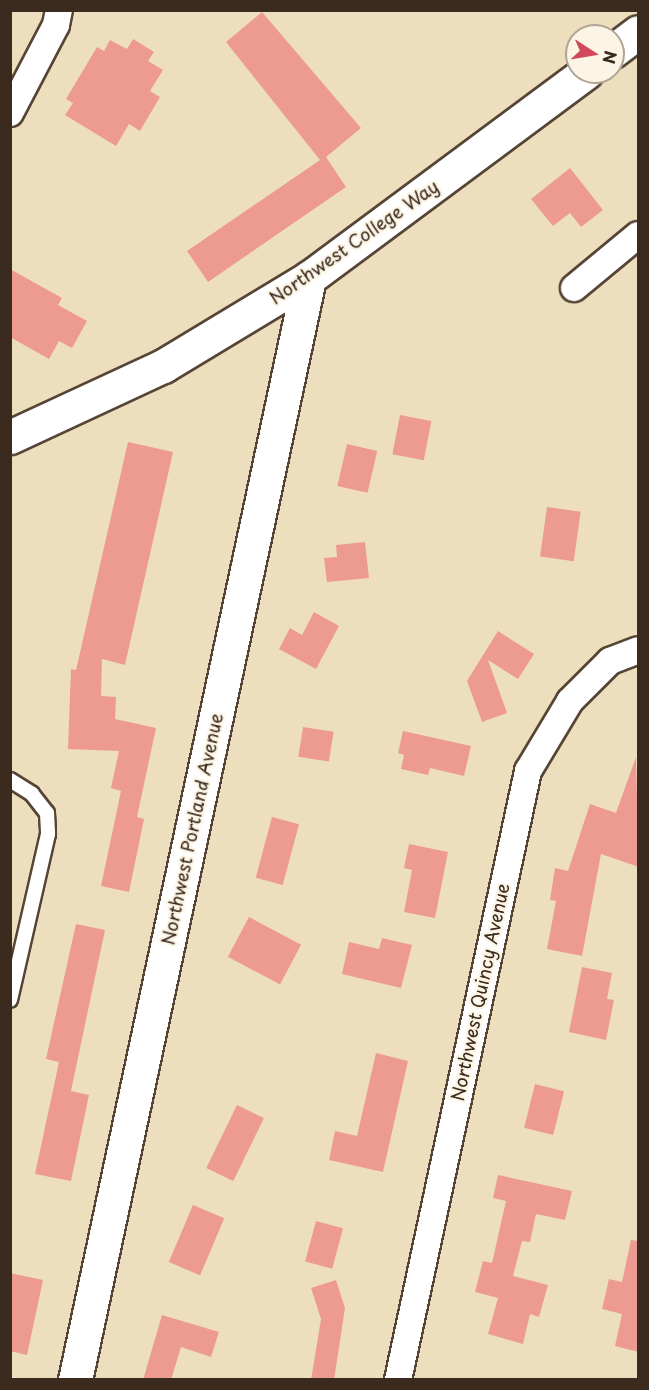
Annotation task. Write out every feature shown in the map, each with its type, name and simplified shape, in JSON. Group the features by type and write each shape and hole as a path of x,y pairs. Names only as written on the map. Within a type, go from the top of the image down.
{"street":[{"path":"10,113 56,25 59,10"},
{"path":"625,42 639,32"},
{"name":"Northwest College Way","path":"10,437 163,366 309,278 570,84"},
{"path":"574,288 639,234"},
{"name":"Northwest Portland Avenue","path":"75,1380 309,278"},
{"name":"Northwest Quincy Avenue","path":"398,1380 528,771 570,701 609,661 639,650"}],"lane":[{"path":"10,780 33,794 47,813 48,834 10,1000"}],"building":[{"path":"262,12 361,128 326,157 346,187 208,282 187,251 320,160 226,42"},
{"path":"133,39 154,52 148,61 163,70 150,91 160,97 140,131 129,124 116,146 65,115 73,103 66,99 97,47 104,51 110,40 127,49"},
{"path":"570,168 603,210 581,227 570,213 553,226 531,199"},
{"path":"10,269 62,298 58,305 87,321 72,348 59,341 49,359 10,337"},
{"path":"400,415 431,421 424,460 392,454"},
{"path":"128,442 173,452 125,665 102,659 101,696 116,697 115,719 156,728 137,817 144,819 129,892 101,886 121,791 111,788 119,751 68,749 71,669 76,670"},
{"path":"347,444 377,451 368,493 337,486"},
{"path":"547,507 581,512 574,561 540,557"},
{"path":"365,542 369,578 327,582 324,558 337,557 336,545"},
{"path":"314,612 339,626 316,669 279,649 290,628 302,635"},
{"path":"498,631 534,654 518,679 488,660 507,713 482,722 467,681"},
{"path":"303,727 334,732 329,761 298,757"},
{"path":"403,731 471,746 464,776 430,768 428,775 401,769 404,755 398,753"},
{"path":"636,757 639,867 601,854 582,956 547,949 556,901 550,900 555,868 568,871 590,804 616,813"},
{"path":"272,817 299,824 283,885 256,878"},
{"path":"409,844 448,852 435,918 404,912 412,870 404,868"},
{"path":"249,917 301,945 280,984 228,957"},
{"path":"76,924 105,930 71,1091 89,1095 71,1181 35,1174 59,1062 46,1059"},
{"path":"382,938 412,945 401,988 342,974 349,942 379,949"},
{"path":"582,967 612,973 607,999 614,1000 606,1040 569,1032"},
{"path":"376,1053 408,1061 383,1172 329,1160 335,1131 357,1136"},
{"path":"535,1084 564,1091 553,1135 524,1128"},
{"path":"237,1105 264,1118 233,1181 206,1168"},
{"path":"498,1175 572,1191 565,1220 536,1214 530,1242 522,1241 513,1276 548,1285 539,1317 530,1314 523,1344 488,1334 498,1298 475,1292 483,1261 492,1263 506,1201 493,1198"},
{"path":"193,1205 224,1218 200,1275 169,1262"},
{"path":"316,1221 343,1228 332,1269 305,1262"},
{"path":"631,1240 639,1241 639,1352 615,1346 622,1314 602,1309 609,1279 622,1282"},
{"path":"10,1273 43,1280 27,1355 10,1351"},
{"path":"336,1280 345,1308 334,1380 311,1380 321,1319 311,1288"},
{"path":"162,1315 219,1332 211,1357 181,1347 171,1380 143,1380"}]}
